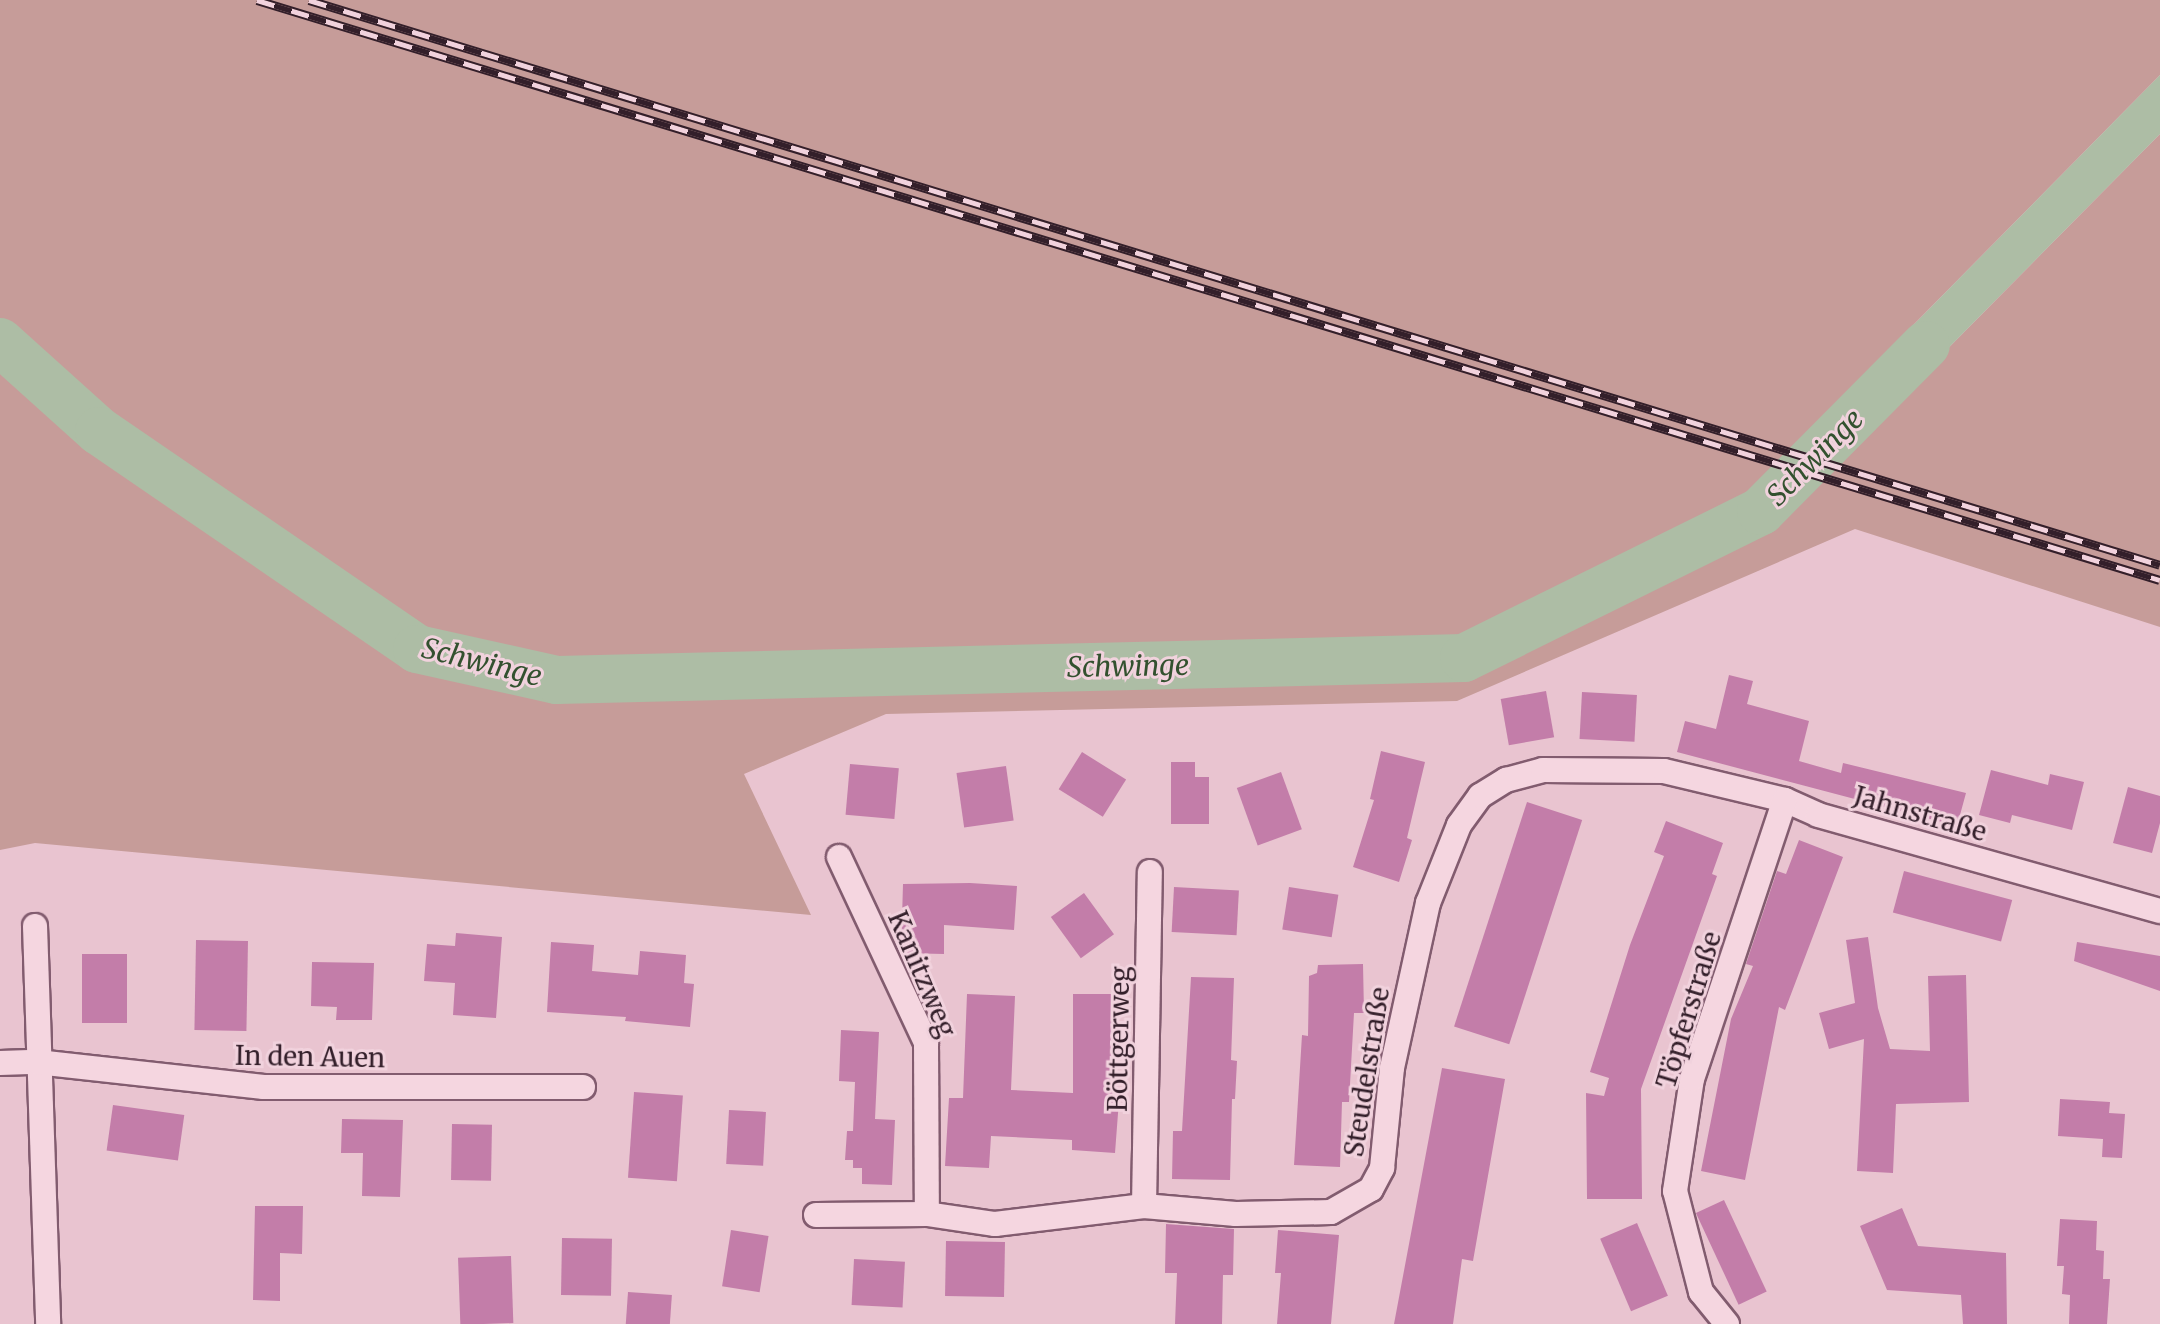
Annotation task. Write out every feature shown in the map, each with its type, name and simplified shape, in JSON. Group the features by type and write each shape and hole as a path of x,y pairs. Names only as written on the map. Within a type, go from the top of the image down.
{"street":[{"name":"Steudelstraße","path":"816,1215 927,1214 995,1224 1144,1206 1236,1214 1331,1212 1371,1189 1382,1168 1392,1068 1428,903 1459,825 1480,796 1506,780 1543,770 1664,771"},
{"name":"Jahnstraße","path":"1664,771 1785,800 1818,815 2160,911"},
{"name":"Töpferstraße","path":"1727,1324 1701,1292 1675,1191 1692,1079 1785,800"},
{"name":"Kanitzweg","path":"839,857 926,1043 927,1214"},
{"name":"Böttgerweg","path":"1144,1206 1150,872"},
{"path":"35,926 37,1062 48,1324"},
{"name":"In den Auen","path":"0,1063 37,1062 264,1087 583,1087"}],"shaded area":[{"path":"0,0 2160,0 2160,75 1857,382 1881,390 1893,404 2160,134 2160,627 1855,529 1457,701 886,714 744,774 811,915 35,843 0,850"},
{"path":"2160,75 2160,134 1892,405 1881,390 1856,383"}],"building":[{"path":"1729,675 1753,681 1747,704 1809,721 1799,761 1841,773 1843,763 1966,793 1957,826 1677,752 1685,721 1716,729"},
{"path":"1546,691 1554,737 1509,745 1501,699"},
{"path":"1582,692 1637,695 1634,742 1580,739"},
{"path":"1381,751 1425,762 1407,838 1412,840 1399,882 1353,867 1374,800 1370,799"},
{"path":"1082,752 1126,780 1103,817 1059,789"},
{"path":"1171,762 1195,762 1195,777 1209,777 1209,824 1171,824"},
{"path":"850,764 899,768 894,819 846,815"},
{"path":"1006,766 1014,820 964,827 956,773"},
{"path":"1991,770 2048,785 2050,774 2084,782 2072,830 2012,815 2010,823 1979,815"},
{"path":"1281,772 1302,829 1258,845 1237,788"},
{"path":"2128,787 2160,796 2160,823 2152,853 2113,843"},
{"path":"1527,802 1582,820 1509,1044 1454,1026"},
{"path":"1666,821 1723,843 1712,874 1717,876 1641,1089 1642,1199 1587,1199 1586,1093 1604,1096 1609,1078 1590,1072 1630,945 1664,856 1654,852"},
{"path":"1799,840 1843,857 1785,1010 1779,1007 1745,1180 1701,1171 1731,1019 1753,966 1746,964 1777,871 1786,874"},
{"path":"1904,871 2012,900 2001,942 1893,913"},
{"path":"903,884 1017,886 1014,930 944,925 944,954 901,953"},
{"path":"1174,887 1239,890 1237,935 1172,932"},
{"path":"1289,887 1338,895 1332,937 1282,929"},
{"path":"1084,893 1114,934 1081,958 1051,917"},
{"path":"456,933 502,937 496,1018 453,1015 455,983 424,981 427,944 455,946"},
{"path":"1868,937 1878,1008 1890,1049 1930,1051 1928,976 1966,975 1969,1102 1896,1104 1893,1173 1857,1171 1864,1039 1829,1049 1819,1013 1855,1003 1846,940"},
{"path":"196,940 248,941 246,1031 194,1030"},
{"path":"551,942 594,945 592,971 638,975 640,951 686,955 684,983 694,984 690,1027 625,1021 626,1017 547,1012"},
{"path":"2077,942 2160,956 2160,991 2074,961"},
{"path":"82,954 127,954 127,1023 82,1023"},
{"path":"312,962 374,963 372,1020 336,1020 337,1007 311,1006"},
{"path":"1363,964 1364,1013 1354,1013 1349,1102 1342,1102 1340,1167 1294,1165 1302,1035 1308,1036 1309,976 1317,973 1318,965"},
{"path":"1191,977 1234,978 1231,1060 1237,1061 1235,1099 1232,1099 1230,1180 1172,1179 1173,1131 1182,1131"},
{"path":"967,994 1015,996 1011,1090 1073,1093 1073,994 1115,994 1114,1087 1120,1087 1115,1153 1072,1150 1072,1140 991,1136 989,1168 945,1166 949,1098 963,1098"},
{"path":"841,1030 879,1032 875,1119 895,1120 892,1185 862,1184 862,1168 853,1168 853,1160 845,1160 847,1131 853,1131 855,1082 839,1081"},
{"path":"1442,1068 1505,1079 1473,1261 1462,1259 1453,1324 1394,1324"},
{"path":"634,1092 683,1095 677,1181 628,1178"},
{"path":"2060,1099 2110,1102 2109,1113 2125,1114 2122,1158 2102,1157 2103,1139 2058,1136"},
{"path":"113,1105 184,1115 178,1161 107,1151"},
{"path":"729,1110 766,1112 763,1166 726,1164"},
{"path":"342,1119 403,1120 400,1197 362,1196 363,1153 341,1153"},
{"path":"452,1124 492,1125 491,1181 451,1180"},
{"path":"1724,1200 1767,1292 1739,1305 1696,1213"},
{"path":"255,1206 303,1206 302,1254 280,1253 280,1301 253,1300"},
{"path":"1902,1208 1918,1246 2006,1253 2007,1324 1963,1324 1961,1295 1887,1290 1860,1226"},
{"path":"2060,1219 2097,1221 2096,1250 2104,1251 2103,1279 2110,1279 2107,1324 2069,1324 2070,1295 2062,1294 2064,1266 2057,1266"},
{"path":"1637,1223 1668,1296 1631,1311 1600,1239"},
{"path":"1166,1224 1234,1229 1233,1275 1223,1275 1222,1324 1175,1324 1177,1273 1165,1273"},
{"path":"731,1230 769,1236 760,1292 722,1286"},
{"path":"1278,1230 1339,1235 1331,1324 1277,1324 1281,1273 1275,1273"},
{"path":"562,1238 612,1239 611,1296 561,1295"},
{"path":"946,1241 1005,1242 1004,1297 945,1296"},
{"path":"511,1256 513,1323 460,1324 458,1258"},
{"path":"854,1259 905,1262 903,1308 852,1305"},
{"path":"628,1292 672,1295 670,1324 626,1324"}],"waterway":[{"name":"Schwinge","path":"0,342 99,431 417,649 557,680 1464,658 1761,511 1926,345"}],"railway":[{"path":"257,0 2160,580"},
{"path":"309,0 2160,565"}]}
